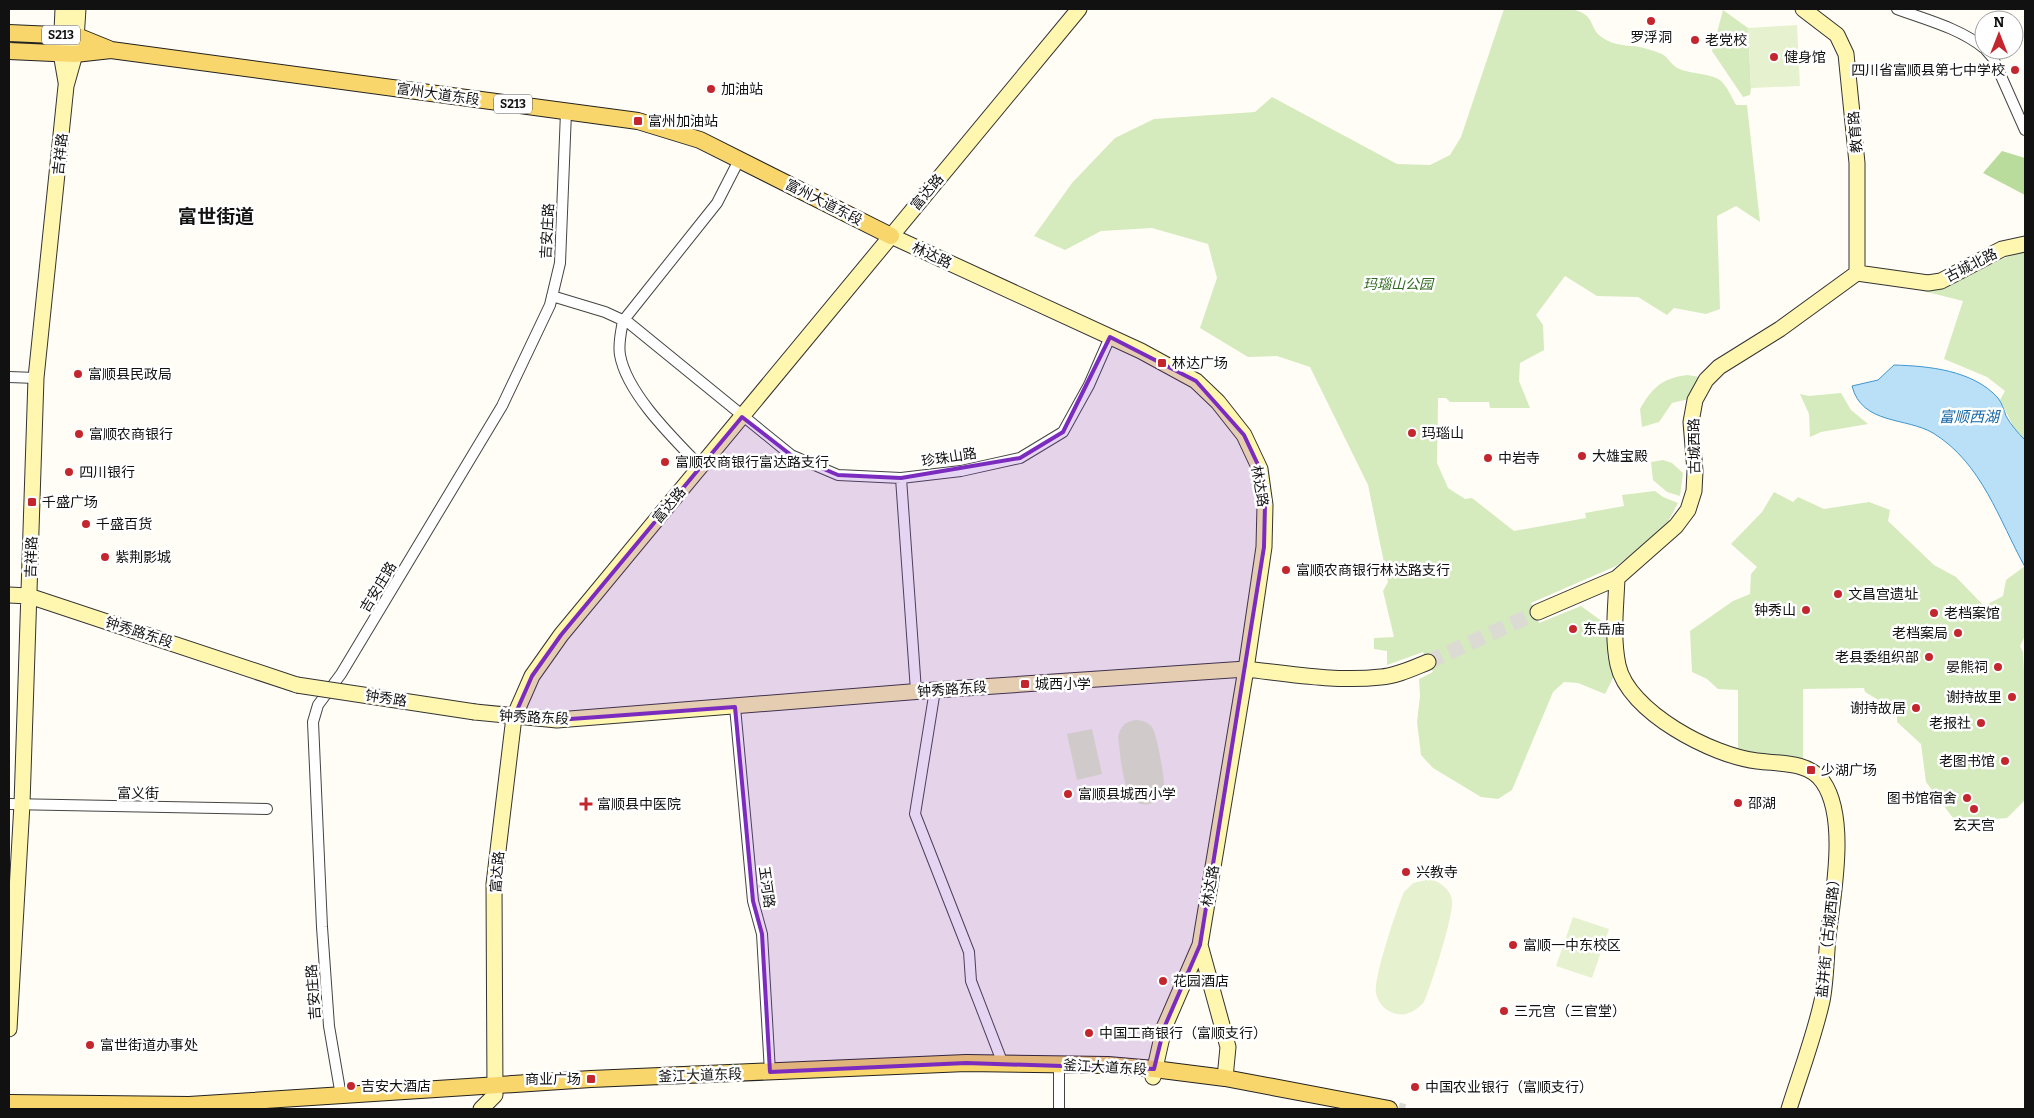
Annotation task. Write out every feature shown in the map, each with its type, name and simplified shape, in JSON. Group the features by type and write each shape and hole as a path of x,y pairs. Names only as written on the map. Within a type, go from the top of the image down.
{"main road":[{"name":"S213","path":"9,33 69,36 111,50"},
{"name":"S213","path":"9,50 68,53 111,50"},
{"name":"富州大道东段","path":"111,50 638,121 700,140 891,236"},
{"name":"釜江大道东段","path":"271,1109 495,1090 770,1072 966,1063 1059,1068"},
{"name":"釜江大道东段","path":"9,1103 189,1105 341,1096 1108,1065 1347,1109"},
{"name":"釜江大道东段","path":"1153,1073 1225,1078 1389,1109"}],"street":[{"name":"吉祥路","path":"63,9 69,36"},
{"name":"吉祥路","path":"9,1029 16,804 29,596 36,378 66,86 69,36 78,9"},
{"name":"富达路","path":"495,1090 494,884 514,717 532,676 560,635 1079,9"},
{"name":"教育路","path":"1804,9 1837,35 1846,54 1854,118 1857,163 1859,222 1857,273"},
{"path":"1898,9 1956,30 1974,41"},
{"path":"1993,60 2025,130"},
{"name":"吉安庄路","path":"341,1096 329,1026 322,927 313,722 318,706 341,674 502,406 550,305 560,263 566,112"},
{"path":"701,466 662,426 632,386 620,356 620,337 623,320 717,203 740,160"},
{"name":"林达路","path":"891,236 1110,337 1196,381 1218,402 1244,435 1260,469 1265,505 1264,546 1246,669 1200,945"},
{"name":"古城北路","path":"1857,273 1928,284 1941,281 2002,249 2025,244"},
{"name":"古城西路","path":"1538,612 1617,578 1676,526 1688,510 1694,491 1695,471 1691,422 1695,400 1706,380 1719,367 1780,328 1857,273"},
{"name":"珍珠山路","path":"552,296 605,312 623,320 790,455 838,474 901,478 961,470 1020,458 1063,432 1089,385 1110,337"},
{"path":"9,377 36,378"},
{"path":"901,478 916,691"},
{"name":"盐井街（古城西路）","path":"1617,578 1615,646 1618,666 1629,687 1644,705 1690,738 1722,752 1754,761 1788,764 1811,770 1823,782 1833,804 1838,846 1822,1000 1789,1109"},
{"name":"钟秀路东段","path":"9,595 29,596 297,685"},
{"name":"钟秀路东段","path":"475,712 557,720 916,691 1246,669 1361,678 1383,677 1428,662"},
{"name":"钟秀路","path":"297,685 475,712"},
{"path":"935,690 915,814 969,952 972,981 1003,1064"},
{"name":"玉河路","path":"735,707 753,900 762,934 770,1072"},
{"name":"富义街","path":"16,804 267,809"},
{"path":"1153,1073 1164,1028 1200,945"},
{"path":"1200,945 1228,1047 1225,1078"},
{"path":"1059,1068 1059,1109"},
{"path":"482,1109 495,1090"}],"highlighted area":[{"path":"1110,337 1196,381 1244,435 1260,469 1265,505 1264,547 1200,945 1164,1028 1154,1069 966,1063 770,1072 762,934 753,901 735,707 557,720 514,717 532,676 561,635 742,417 791,455 838,475 901,478 1020,458 1063,432"}],"green space":[{"name":"玛瑙山公园","path":"1504,9 1571,9 1589,18 1598,34 1607,41 1657,52 1665,56 1679,69 1719,79 1728,90 1736,105 1747,105 1760,222 1736,206 1717,216 1720,309 1706,314 1674,308 1667,315 1638,297 1597,296 1565,276 1536,315 1543,325 1544,350 1520,363 1519,381 1530,408 1490,408 1489,402 1450,402 1446,398 1438,398 1437,463 1448,488 1465,499 1472,498 1514,531 1586,518 1585,513 1624,506 1622,495 1655,491 1663,497 1678,503 1663,531 1616,566 1531,603 1539,623 1581,606 1607,625 1610,663 1614,676 1605,694 1578,683 1564,682 1553,692 1512,790 1498,799 1481,797 1433,768 1421,755 1417,722 1420,696 1419,679 1433,672 1423,652 1387,665 1387,651 1374,649 1374,638 1394,637 1383,591 1388,582 1368,485 1310,367 1277,356 1248,357 1200,328 1217,278 1208,244 1152,228 1101,231 1065,250 1034,236 1072,183 1115,138 1154,119 1255,112 1272,97 1397,164 1430,165 1450,155 1461,137"},
{"path":"1723,10 1748,28 1751,88 1750,95 1743,97 1712,51"},
{"name":"健身馆","path":"1797,25 1800,86 1751,88 1748,28"},
{"path":"2002,151 2025,158 2025,195 1983,173"},
{"path":"2025,252 2025,440 2014,428 2000,400 2005,391 1987,377 1944,359 1963,301 1919,290 1947,285 1998,261"},
{"path":"1678,376 1700,377 1689,399 1672,403 1659,422 1642,427 1640,409 1649,395 1664,382"},
{"path":"1841,393 1851,410 1868,424 1821,432 1810,437 1809,414 1800,394 1809,396"},
{"path":"1663,460 1672,463 1683,473 1680,496 1667,492 1653,480 1651,462"},
{"path":"1774,492 1793,502 1798,497 1824,509 1869,502 1890,510 1888,521 1934,565 1956,577 1984,606 2003,596 2006,580 2025,566 2025,636 2020,646 2023,652 2025,692 2025,800 2007,818 1956,822 1926,782 1921,744 1897,722 1897,711 1865,692 1864,688 1803,689 1803,760 1738,750 1738,690 1718,689 1707,679 1692,672 1690,631 1733,601 1750,594 1751,574 1757,567 1731,544 1762,512"},
{"path":"1135,720 1145,722 1152,727 1158,747 1164,788 1160,797 1152,803 1142,804 1134,800 1129,792 1122,769 1119,733 1128,722"},
{"path":"1092,729 1102,774 1077,780 1067,734"},
{"path":"1431,879 1444,887 1452,900 1446,935 1424,1002 1412,1012 1397,1014 1384,1007 1377,997 1376,985 1378,974 1391,927 1404,892 1413,883"},
{"path":"1573,917 1609,929 1592,978 1556,966"}],"water":[{"name":"富顺西湖","path":"1894,365 1949,371 1976,381 1998,398 2006,416 2025,440 2025,567 1977,476 1950,445 1922,428 1875,414 1865,408 1857,399 1852,386 1878,380"}],"tunnel":[{"path":"1428,662 1538,612"},
{"path":"1384,1104 1405,1109"}],"place":[{"name":"罗浮洞","path":"1651,21"},
{"name":"老党校","path":"1695,40"},
{"name":"健身馆","path":"1774,57"},
{"name":"四川省富顺县第七中学校","path":"2015,70"},
{"name":"加油站","path":"711,89"},
{"name":"富州加油站","path":"638,121"},
{"name":"林达广场","path":"1162,363"},
{"name":"富顺县民政局","path":"78,374"},
{"name":"玛瑙山","path":"1412,433"},
{"name":"富顺农商银行","path":"79,434"},
{"name":"大雄宝殿","path":"1582,456"},
{"name":"中岩寺","path":"1488,458"},
{"name":"富顺农商银行富达路支行","path":"665,462"},
{"name":"四川银行","path":"69,472"},
{"name":"千盛广场","path":"32,502"},
{"name":"千盛百货","path":"86,524"},
{"name":"紫荆影城","path":"105,557"},
{"name":"富顺农商银行林达路支行","path":"1286,570"},
{"name":"文昌宫遗址","path":"1838,594"},
{"name":"钟秀山","path":"1806,610"},
{"name":"老档案馆","path":"1934,613"},
{"name":"东岳庙","path":"1573,629"},
{"name":"老档案局","path":"1958,633"},
{"name":"老县委组织部","path":"1929,657"},
{"name":"晏熊祠","path":"1998,667"},
{"name":"城西小学","path":"1025,684"},
{"name":"谢持故里","path":"2012,697"},
{"name":"谢持故居","path":"1916,708"},
{"name":"老报社","path":"1981,723"},
{"name":"老图书馆","path":"2005,761"},
{"name":"少湖广场","path":"1811,770"},
{"name":"富顺县城西小学","path":"1068,794"},
{"name":"图书馆宿舍","path":"1967,798"},
{"name":"邵湖","path":"1738,803"},
{"name":"富顺县中医院","path":"586,804"},
{"name":"玄天宫","path":"1974,809"},
{"name":"兴教寺","path":"1406,872"},
{"name":"富顺一中东校区","path":"1513,945"},
{"name":"花园酒店","path":"1163,981"},
{"name":"三元宫（三官堂）","path":"1504,1011"},
{"name":"中国工商银行（富顺支行）","path":"1089,1033"},
{"name":"富世街道办事处","path":"90,1045"},
{"name":"商业广场","path":"591,1079"},
{"name":"吉安大酒店","path":"351,1086"},
{"name":"中国农业银行（富顺支行）","path":"1415,1087"}],"district":[{"name":"富世街道","path":"216,216"}]}
